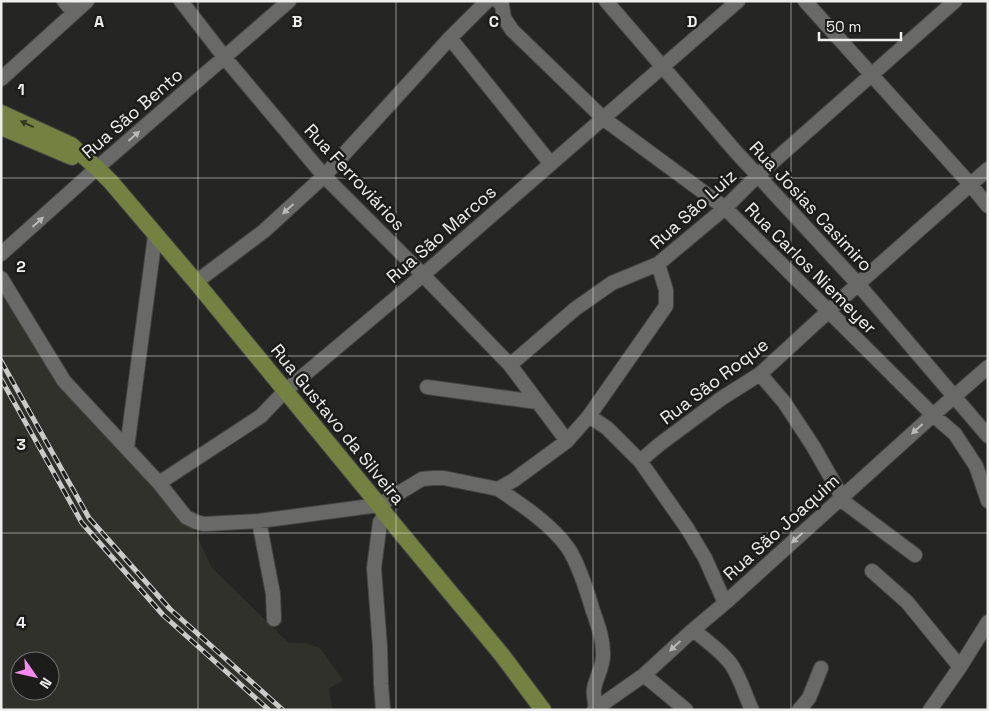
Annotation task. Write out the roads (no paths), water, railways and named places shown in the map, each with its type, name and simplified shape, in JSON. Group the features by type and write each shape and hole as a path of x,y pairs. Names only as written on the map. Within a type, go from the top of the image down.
{"main road":[{"name":"Rua Gustavo da Silveira","path":"1,113 71,145 98,168 196,282 502,655 543,710"},
{"name":"Rua Gustavo da Silveira","path":"1,127 98,168"}],"street":[{"path":"64,1 74,13"},
{"path":"1,80 87,1"},
{"name":"Rua Ferroviários","path":"181,1 225,58 324,176 510,365 567,441"},
{"name":"Rua São Bento","path":"1,254 289,1"},
{"path":"196,282 264,231 324,176 450,38 487,1"},
{"name":"Rua Josias Casimiro","path":"606,1 736,152 858,284 988,436"},
{"name":"Rua São Marcos","path":"159,483 261,416 285,391 423,275 738,1"},
{"path":"805,1 988,206"},
{"name":"Rua São Luiz","path":"498,489 514,480 567,441 589,416 666,306 666,290 658,264 725,208 758,176 955,1"},
{"name":"Rua Carlos Niemeyer","path":"503,3 504,18 512,30 604,119 725,208 955,434 976,466 988,501"},
{"path":"450,38 551,164"},
{"name":"Rua São Roque","path":"640,461 722,398 760,374 988,169"},
{"path":"127,448 155,236"},
{"path":"510,365 575,308 612,283 658,264"},
{"path":"1,278 64,381 159,483 186,517 196,522 204,524 259,521 383,510 422,479 433,478 444,478 498,489 526,508 568,548 578,568 590,602 601,636 604,653 594,690 595,709"},
{"name":"Rua São Joaquim","path":"595,709 644,675 933,414 988,367"},
{"path":"760,374 784,402 813,446 841,498 915,555"},
{"path":"427,387 536,402"},
{"path":"589,416 607,428 640,461 687,528 705,558 725,603"},
{"path":"383,510 374,568 383,710"},
{"path":"259,521 274,594 274,619"},
{"path":"872,570 906,602 960,667"},
{"path":"930,710 988,622"},
{"path":"693,630 731,664 752,710"},
{"path":"799,710 809,698 821,668"},
{"path":"644,675 686,710"}],"railway":[{"path":"1,361 89,518 170,609 283,710"},
{"path":"1,379 82,523 163,615 269,710"}]}
